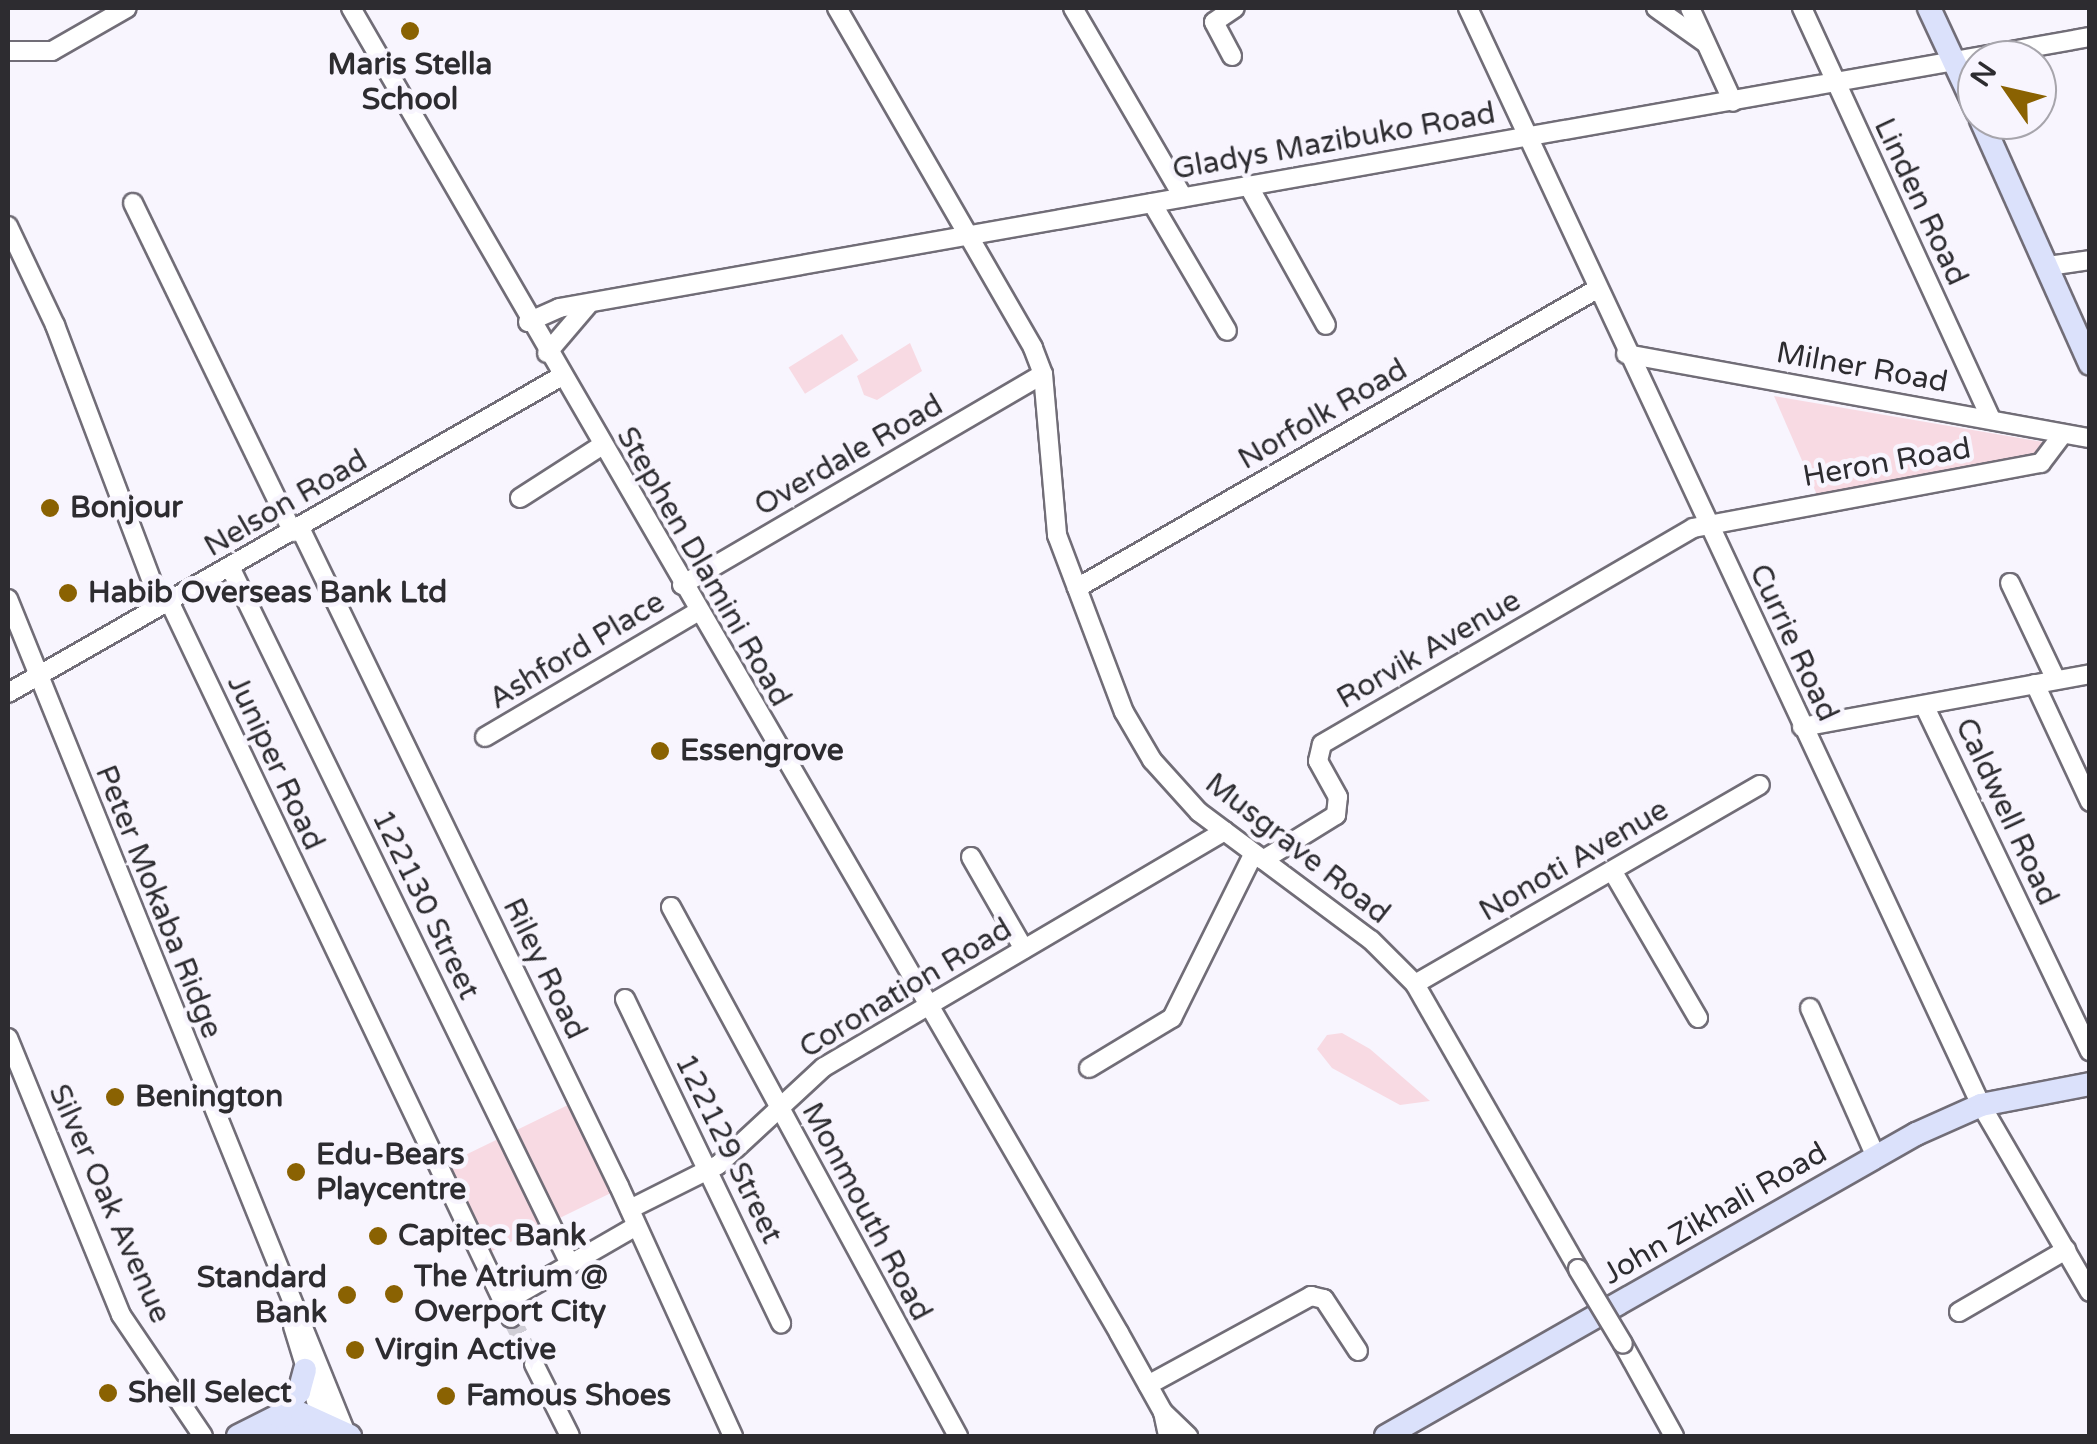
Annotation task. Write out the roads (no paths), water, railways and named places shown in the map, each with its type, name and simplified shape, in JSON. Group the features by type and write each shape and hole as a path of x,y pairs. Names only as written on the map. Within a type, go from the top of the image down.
{"main road":[{"path":"1929,8 1957,65"},
{"path":"1990,140 2090,364"},
{"name":"John Zikhali Road","path":"1386,1436 1876,1157 1982,1105 2090,1084"},
{"path":"246,1433 278,1416 299,1392 305,1370"},
{"path":"278,1416 334,1433"},
{"path":"246,1433 334,1433"}],"street":[{"path":"8,51 52,51 127,8"},
{"name":"Stephen Dlamini Road","path":"352,8 528,322 1148,1385 1162,1412 1168,1436"},
{"name":"Musgrave Road","path":"838,8 972,236 1043,374 1052,512 1076,588 1124,712 1152,760 1175,789 1371,940 1415,984 1674,1436"},
{"path":"1073,8 1184,197"},
{"path":"1232,56 1214,22 1235,8"},
{"name":"Currie Road","path":"1468,8 1523,135 1982,1105 2090,1292"},
{"path":"1656,8 1706,44"},
{"path":"1690,8 1733,102"},
{"name":"Linden Road","path":"1802,8 1991,418"},
{"name":"Gladys Mazibuko Road","path":"528,322 552,310 2090,36"},
{"path":"1248,185 1326,325"},
{"name":"Riley Road","path":"133,203 297,530 733,1436"},
{"path":"1152,203 1226,330"},
{"name":"Juniper Road","path":"8,226 55,324 153,586 170,603 507,1311"},
{"path":"2048,266 2090,260"},
{"name":"Norfolk Road","path":"1076,588 1596,290"},
{"path":"547,353 588,305"},
{"name":"Milner Road","path":"1626,354 2090,438"},
{"name":"Overdale Road","path":"682,585 1043,374"},
{"name":"Nelson Road","path":"8,693 231,569 560,377"},
{"name":"Heron Road","path":"1707,523 2040,463 2063,434"},
{"path":"520,498 601,446"},
{"name":"Rorvik Avenue","path":"1259,857 1336,815 1338,797 1318,761 1322,744 1707,523"},
{"name":"122130 Street","path":"231,569 570,1264"},
{"path":"2010,583 2056,680"},
{"name":"Peter Mokaba Ridge","path":"8,599 282,1282 334,1433"},
{"name":"Ashford Place","path":"485,737 697,612"},
{"path":"1802,727 2090,674"},
{"path":"2034,684 2090,802"},
{"name":"Caldwell Road","path":"1924,705 2090,1051"},
{"name":"Nonoti Avenue","path":"1415,984 1760,785"},
{"name":"Coronation Road","path":"507,1311 631,1218 708,1172 824,1067 1225,831"},
{"path":"971,857 1024,949"},
{"path":"1089,1068 1172,1018 1259,857"},
{"path":"1613,872 1698,1018"},
{"name":"Monmouth Road","path":"671,907 958,1436"},
{"name":"122129 Street","path":"625,999 781,1323"},
{"path":"1810,1008 1876,1157"},
{"name":"Silver Oak Avenue","path":"8,1038 120,1315 204,1436"},
{"path":"1959,1312 2066,1250"},
{"name":"Peter Mokaba Ridge","path":"282,1282 305,1370 334,1433"},
{"path":"1148,1385 1310,1296 1324,1300 1358,1350"},
{"path":"534,1364 570,1436"},
{"name":"Stephen Dlamini Road","path":"1162,1412 1188,1436"}],"tunnel":[{"path":"511,1318 534,1364"}],"place":[{"name":"Maris Stella School","path":"410,31"},
{"name":"Bonjour","path":"50,508"},
{"name":"Habib Overseas Bank Ltd","path":"68,593"},
{"name":"Essengrove","path":"660,751"},
{"name":"Benington","path":"115,1097"},
{"name":"Edu-Bears Playcentre","path":"296,1172"},
{"name":"Capitec Bank","path":"378,1236"},
{"name":"The Atrium @ Overport City","path":"394,1294"},
{"name":"Standard Bank","path":"347,1295"},
{"name":"Virgin Active","path":"355,1350"},
{"name":"Shell Select","path":"108,1393"},
{"name":"Famous Shoes","path":"446,1396"}]}
